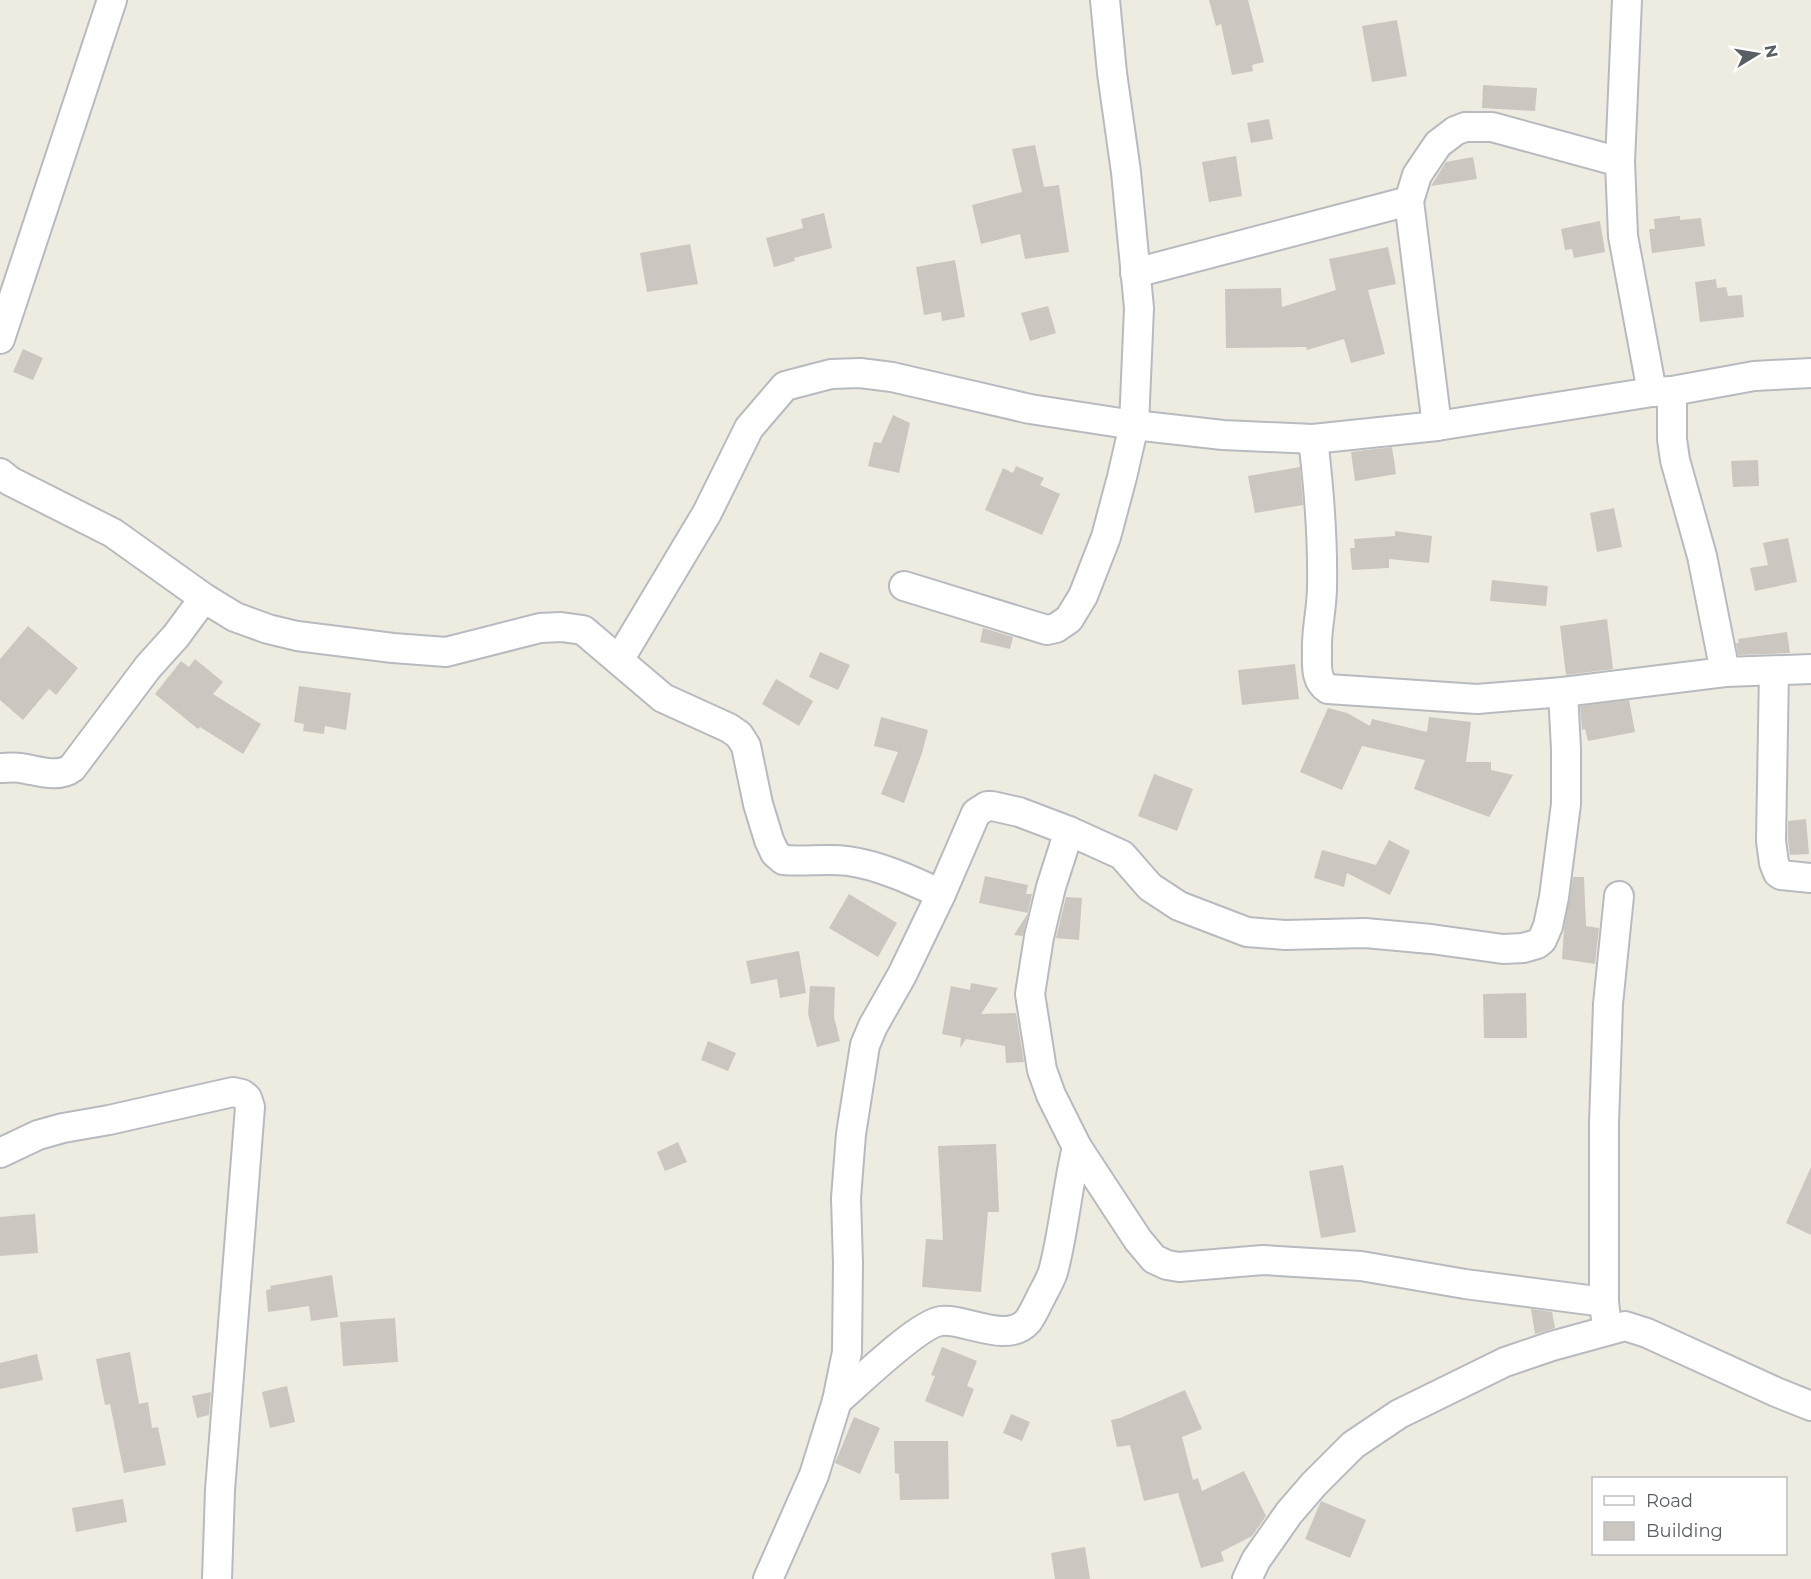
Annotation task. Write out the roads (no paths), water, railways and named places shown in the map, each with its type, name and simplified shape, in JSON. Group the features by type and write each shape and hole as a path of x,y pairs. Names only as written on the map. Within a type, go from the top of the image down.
{"street":[{"path":"0,339 112,0"},
{"path":"904,586 1039,629 1056,628 1069,619 1083,596 1106,537 1134,425 1139,308 1126,172 1112,73 1105,0"},
{"path":"1627,0 1620,162 1623,236 1662,392 1675,460 1702,556 1725,672"},
{"path":"1437,426 1409,201 1417,175 1438,144 1455,131 1465,127 1492,127 1620,162"},
{"path":"1136,273 1409,201"},
{"path":"619,660 707,513 749,428 785,386 831,374 860,373 892,377 1030,409 1134,425 1223,435 1313,440 1437,426 1754,376 1811,373"},
{"path":"1313,440 1319,486 1322,544 1322,590 1316,639 1317,671 1320,682 1328,689 1477,699 1563,692 1725,672 1811,669"},
{"path":"0,473 10,482 113,533 204,598 235,617 268,629 297,636 446,652 540,628 561,627 583,630 663,698 729,728 739,735 746,746 758,804 769,840 778,857 792,861 847,861 862,864 941,894"},
{"path":"0,768 59,774 72,768 148,667 176,636 204,598"},
{"path":"1774,670 1771,841 1774,863 1781,875 1811,878"},
{"path":"768,1579 814,1475 837,1401 847,1352 849,1282 846,1198 851,1134 866,1045 873,1026 902,975 941,894 978,811 992,806 1019,812 1070,831 1122,855 1150,886 1179,906 1247,932 1285,936 1365,933 1503,949 1523,948 1542,940 1548,926 1554,897 1566,804 1563,692"},
{"path":"1070,831 1051,887 1039,937 1030,993 1042,1070 1051,1095 1077,1147 1138,1240 1154,1258 1167,1265 1179,1267 1263,1260 1361,1266 1465,1284 1604,1302"},
{"path":"1607,1330 1604,1302 1604,1124 1608,1004 1619,896"},
{"path":"0,1153 38,1135 63,1128 233,1092 247,1098 250,1107 222,1467 217,1579"},
{"path":"837,1401 896,1349 938,1321 955,1320 973,1327 994,1330 1012,1329 1026,1323 1036,1308 1052,1274 1063,1229 1071,1170 1077,1147"},
{"path":"1247,1579 1256,1560 1289,1513 1353,1445 1399,1414 1505,1362 1607,1330 1624,1326 1647,1333 1811,1406"}]}
